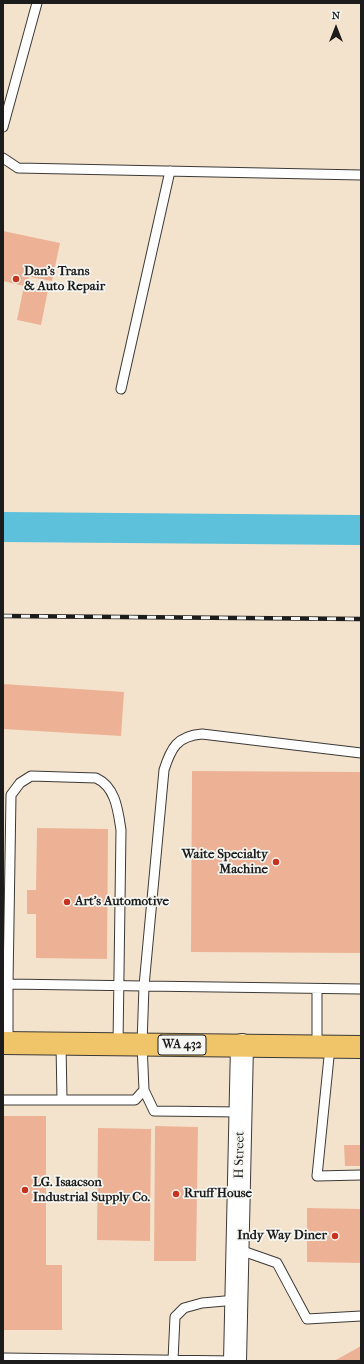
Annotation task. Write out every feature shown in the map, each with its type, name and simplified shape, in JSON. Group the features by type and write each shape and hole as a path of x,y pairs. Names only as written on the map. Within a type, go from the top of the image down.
{"highway":[{"name":"WA 432","path":"5,1043 361,1047"}],"street":[{"name":"H Street","path":"235,1361 242,1045"}],"lane":[{"path":"3,127 37,3"},
{"path":"3,158 18,168 361,175"},
{"path":"121,389 170,171"},
{"path":"241,1112 154,1111 144,1090 142,1044 144,986 164,770 170,752 179,741 190,735 202,734 361,753"},
{"path":"5,1043 8,984 11,795 20,782 31,776 96,778 101,781 115,800 121,830 118,1044"},
{"path":"8,984 361,989"},
{"path":"317,989 324,1047 317,1176 361,1175"},
{"path":"61,1044 62,1100"},
{"path":"3,1100 135,1100 144,1090"},
{"path":"238,1250 277,1263 307,1319 361,1316"},
{"path":"173,1360 175,1317 184,1308 202,1303 236,1300"},
{"path":"3,1358 235,1361"}],"water":[{"path":"3,512 361,515 361,545 3,542"}],"building":[{"name":"Dan's Trans & Auto Repair","path":"3,231 60,243 52,281 29,277 27,286 48,290 41,325 17,320 24,286 3,281"},
{"path":"3,684 124,692 121,736 3,729"},
{"name":"Waite Specialty Machine","path":"192,771 361,772 361,953 191,952"},
{"name":"Art's Automotive","path":"37,828 108,829 107,959 36,958 36,914 27,914 27,890 36,890"},
{"name":"LG. Isaacson Industrial Supply Co.","path":"3,1116 46,1116 46,1265 62,1265 62,1330 3,1330"},
{"name":"Rruff House","path":"155,1126 198,1127 196,1261 154,1261"},
{"path":"98,1128 151,1129 150,1241 97,1240"},
{"path":"344,1145 361,1145 361,1166 345,1166"},
{"path":"307,1208 361,1209 361,1263 307,1262"},
{"path":"361,1346 361,1361 334,1361"}],"railway":[{"path":"3,616 361,619"}],"place":[{"name":"Dan's Trans & Auto Repair","path":"16,279"},
{"name":"Waite Specialty Machine","path":"276,862"},
{"name":"Art's Automotive","path":"67,902"},
{"name":"LG. Isaacson Industrial Supply Co.","path":"25,1190"},
{"name":"Rruff House","path":"176,1194"},
{"name":"Indy Way Diner","path":"335,1236"}]}
